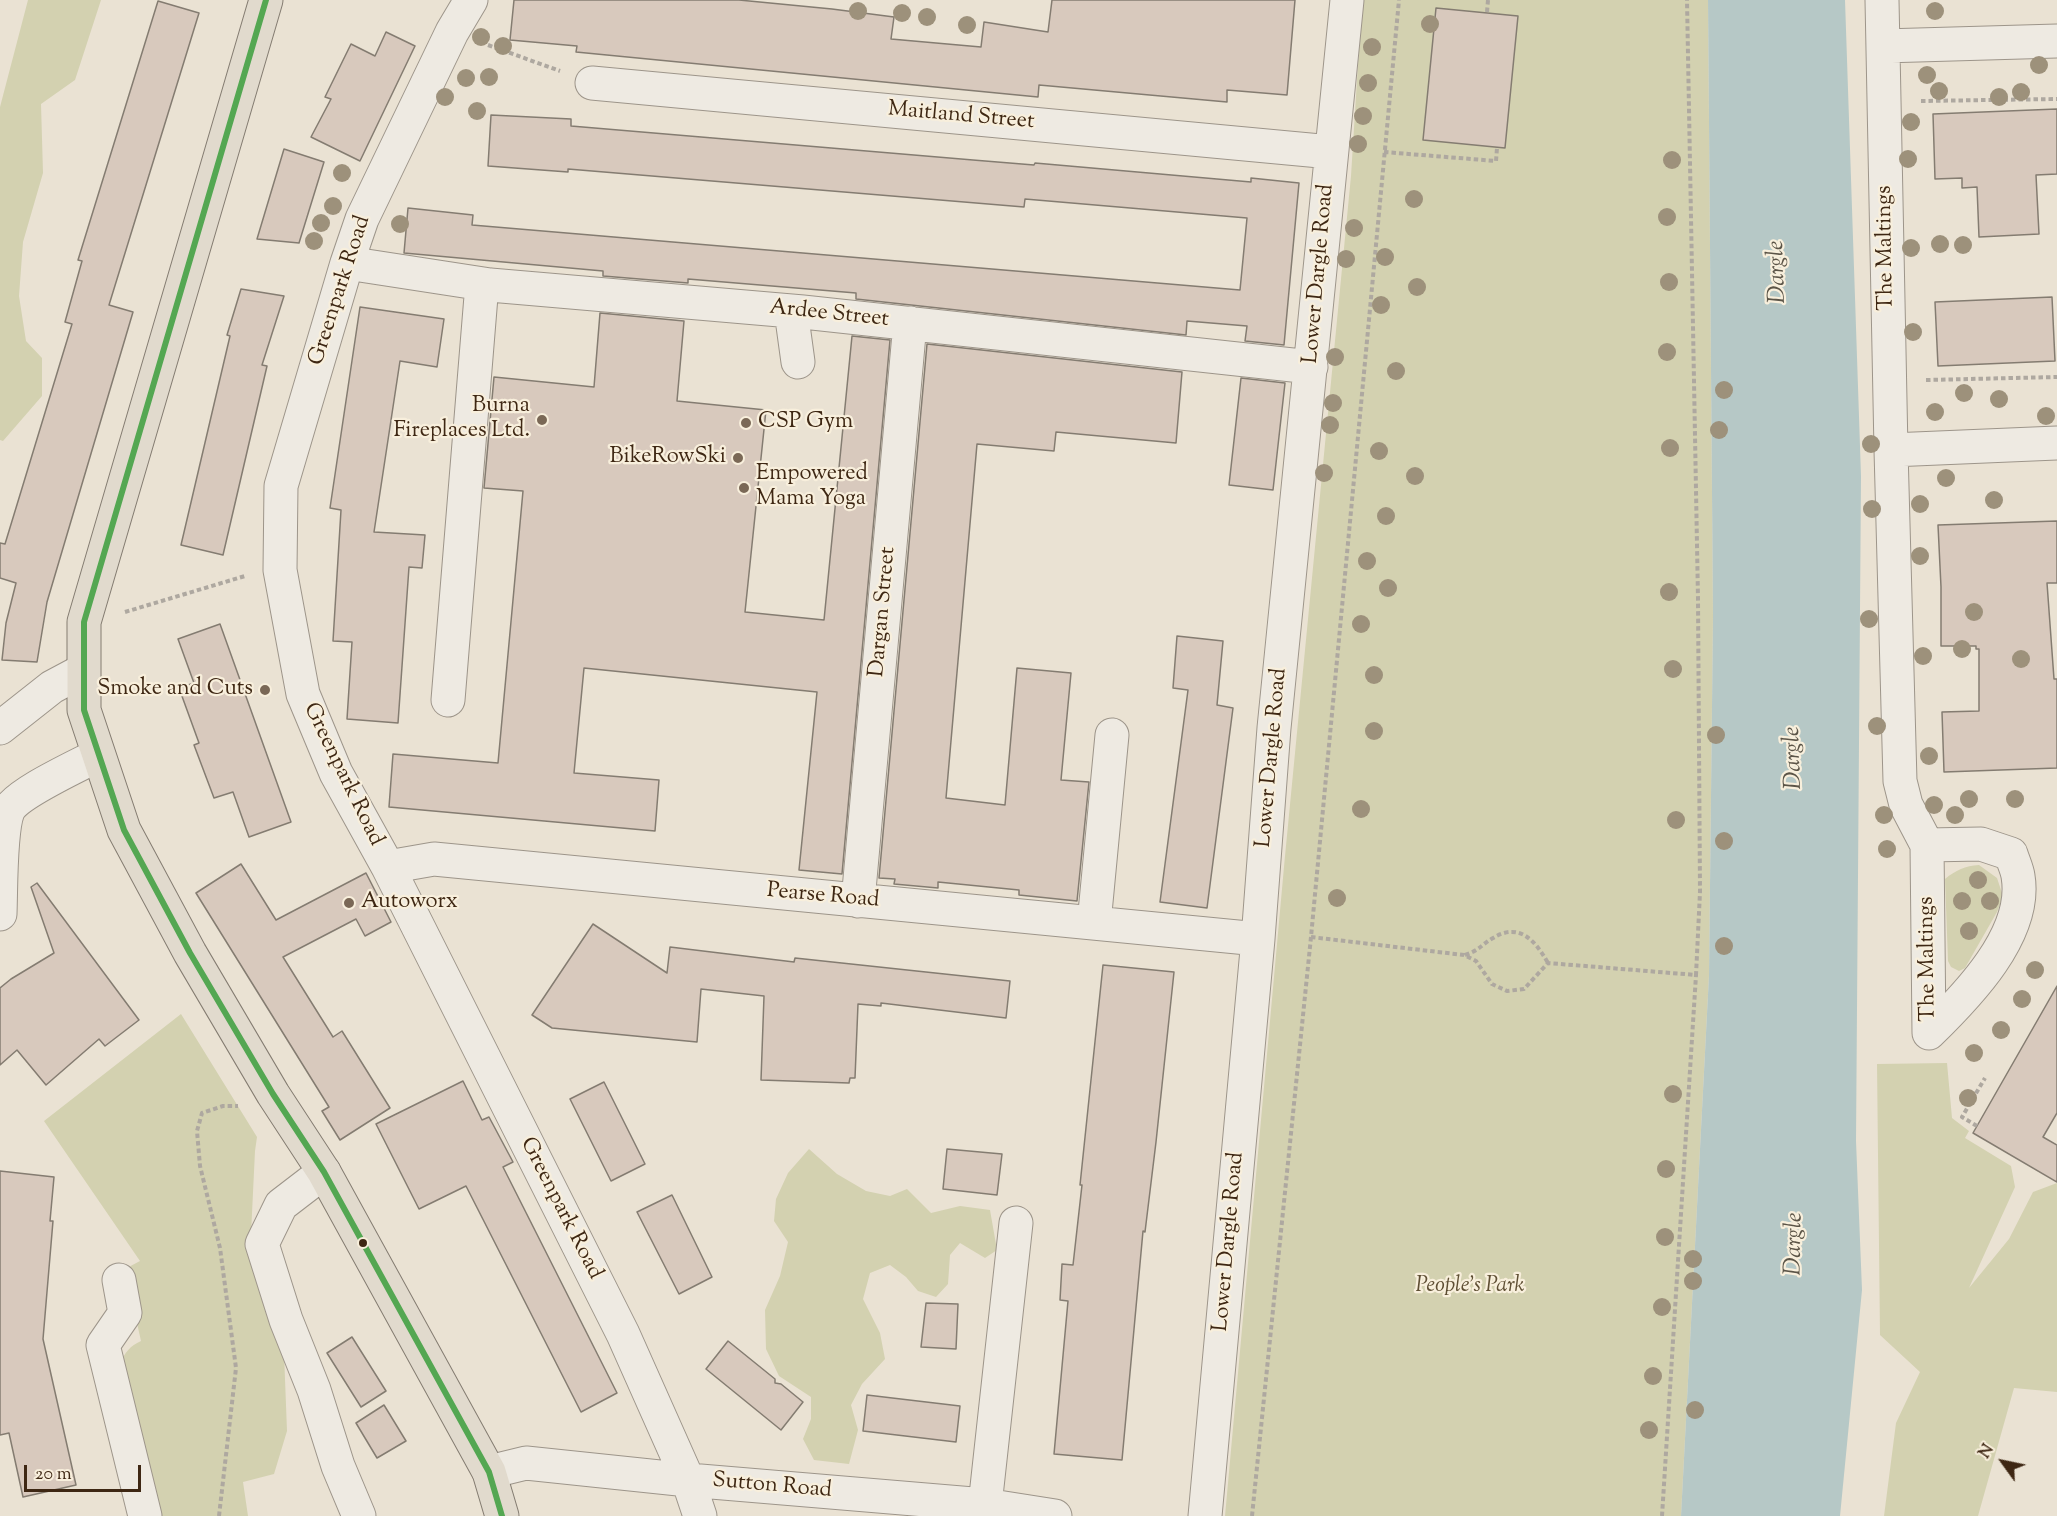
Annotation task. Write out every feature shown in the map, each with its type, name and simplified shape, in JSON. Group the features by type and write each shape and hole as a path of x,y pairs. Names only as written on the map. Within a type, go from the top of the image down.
{"main road":[{"path":"266,0 84,622 82,671 84,710 124,830 190,953 273,1094 324,1172 489,1472 502,1516"}],"street":[{"name":"Greenpark Road","path":"471,0 452,32 362,219 346,263 281,486 280,570 303,694 336,773 388,867 623,1334 688,1480 700,1516"},
{"name":"Lower Dargle Road","path":"1205,1516 1258,939 1274,728 1347,0"},
{"name":"The Maltings","path":"1882,0 1890,450 1900,781 1906,805 1927,845 1929,1033 1966,996 1988,967 2015,917 2019,898 2018,876 2010,854 1981,844 1927,845"},
{"path":"1883,46 2057,41"},
{"name":"Maitland Street","path":"592,83 1331,152"},
{"name":"Ardee Street","path":"346,263 482,284 791,311 1311,367"},
{"path":"448,700 482,284"},
{"path":"791,311 798,362"},
{"name":"Dargan Street","path":"858,901 910,323"},
{"path":"1890,450 2057,443"},
{"path":"0,728 52,687 82,671"},
{"path":"1094,923 1112,735"},
{"path":"0,914 3,828 8,810 20,797 98,754"},
{"name":"Pearse Road","path":"388,867 434,859 1258,939"},
{"path":"324,1172 281,1205 262,1244 286,1320 314,1390 338,1466 359,1516"},
{"path":"985,1505 1016,1223"},
{"path":"119,1280 125,1312 103,1345 145,1516"},
{"name":"Sutton Road","path":"489,1472 526,1463 688,1480 985,1505 1055,1516"}],"path":[{"path":"1252,1516 1311,937 1399,0"},
{"path":"1487,12 1488,0"},
{"path":"1662,1516 1700,892 1698,622 1687,0"},
{"path":"452,32 592,83"},
{"path":"1917,101 2057,99"},
{"path":"1384,152 1496,162 1497,148"},
{"path":"1926,380 2057,377"},
{"path":"84,622 241,577 280,570"},
{"path":"1464,955 1480,950 1489,940 1502,933 1514,932 1529,937 1541,949 1548,963"},
{"path":"1311,937 1464,955 1476,961 1492,984 1507,991 1524,989 1548,963"},
{"path":"1548,963 1696,975"},
{"path":"1977,1126 1962,1117 1985,1078"},
{"path":"219,1516 236,1368 220,1248 200,1166 197,1131 202,1113 223,1106 248,1106 273,1094"}],"green space":[{"path":"28,0 101,0 75,80 41,104 43,173 23,242 19,296 26,341 42,358 42,396 3,441 0,440 0,107"},
{"name":"People's Park","path":"1362,0 1708,0 1713,616 1709,975 1681,1516 1225,1516 1285,856 1351,176"},
{"path":"1979,865 1997,878 2003,896 1997,912 1965,968 1959,971 1951,967 1948,961 1945,879 1961,869"},
{"path":"181,1014 257,1137 251,1234 284,1353 287,1431 274,1474 243,1482 248,1516 157,1516 120,1364 128,1350 141,1341 125,1269 140,1261 44,1121"},
{"path":"1947,1063 1952,1118 1969,1131 1965,1138 2011,1166 2015,1187 1969,1288 2009,1239 2033,1192 2057,1183 2057,1392 2014,1388 1978,1516 1884,1516 1896,1423 1920,1372 1880,1335 1877,1064"},
{"path":"809,1149 837,1174 866,1191 890,1196 907,1189 931,1213 960,1206 990,1210 997,1250 985,1258 960,1243 950,1255 948,1284 936,1297 918,1291 906,1277 890,1265 870,1273 863,1299 880,1333 885,1359 862,1384 851,1405 858,1430 849,1464 814,1460 803,1439 811,1419 811,1397 779,1376 766,1349 765,1310 780,1276 788,1242 774,1221 776,1199 788,1173"}],"water":[{"name":"Dargle","path":"1708,0 1845,0 1861,476 1856,1141 1862,1290 1840,1516 1681,1516 1709,975 1713,616"}],"building":[{"path":"514,0 739,0 832,9 894,17 891,39 981,47 984,22 1048,32 1052,0 1295,0 1287,95 1227,90 1227,102 1039,85 1038,97 576,52 577,46 510,40"},
{"path":"158,1 199,13 109,305 133,312 47,602 37,662 2,660 6,623 16,583 0,578 0,543 5,544 72,324 65,322 82,261 78,260"},
{"path":"1436,8 1518,16 1505,148 1423,140"},
{"path":"386,32 415,46 360,161 311,137 331,99 325,97 351,44 375,56"},
{"path":"2057,109 2057,174 2036,175 2039,234 1979,237 1977,187 1962,188 1962,178 1935,179 1933,114"},
{"path":"491,115 571,119 571,126 973,160 1034,165 1035,163 1251,182 1251,178 1299,183 1284,345 1245,341 1247,326 1187,321 1186,335 856,299 856,293 688,279 688,283 603,276 603,271 404,253 408,208 473,215 472,225 1240,290 1247,218 1025,199 1024,207 568,169 568,172 488,166"},
{"path":"284,149 324,162 299,243 257,239"},
{"path":"241,289 284,296 262,365 267,366 223,555 181,545 230,336 227,335"},
{"path":"2052,297 2055,361 1938,366 1935,302"},
{"path":"360,307 444,319 437,367 400,361 374,532 425,535 422,568 409,567 398,723 347,719 352,642 333,641 341,510 330,508"},
{"path":"600,313 684,321 677,401 766,410 745,612 824,620 852,336 890,340 842,874 799,870 817,692 584,668 574,773 659,780 655,831 389,807 393,754 498,763 523,491 484,488 494,377 594,387"},
{"path":"927,344 1182,372 1176,443 1056,432 1054,451 977,444 946,798 1005,805 1017,668 1071,673 1061,780 1089,782 1077,901 1019,895 1019,890 938,882 938,888 894,884 895,879 879,878"},
{"path":"1241,378 1285,383 1273,490 1229,485"},
{"path":"2057,521 2057,583 2047,583 2054,679 2057,679 2057,768 1944,772 1942,712 1979,711 1979,649 1976,649 1976,646 1941,646 1938,525"},
{"path":"220,624 291,822 249,837 233,792 214,798 194,745 199,743 179,688 194,683 178,639"},
{"path":"1177,636 1223,641 1217,705 1233,708 1207,908 1160,902 1188,690 1173,688"},
{"path":"241,864 276,920 366,873 391,922 365,936 356,919 283,957 333,1037 342,1031 390,1108 340,1140 322,1111 329,1107 196,893"},
{"path":"37,883 139,1020 105,1046 99,1039 46,1085 17,1050 0,1065 0,988 54,953 31,887"},
{"path":"593,924 667,973 670,947 794,962 795,958 1010,981 1006,1018 881,1003 881,1006 858,1004 855,1078 850,1078 849,1083 761,1080 764,996 701,989 697,1042 552,1028 532,1015"},
{"path":"1103,965 1174,972 1156,1142 1145,1232 1143,1231 1122,1460 1054,1454 1068,1301 1060,1300 1062,1264 1073,1265"},
{"path":"2057,986 2057,1113 2043,1137 2057,1145 2057,1182 1973,1133"},
{"path":"463,1081 482,1120 489,1117 513,1162 503,1167 617,1393 581,1412 466,1186 419,1209 376,1124"},
{"path":"604,1082 645,1164 611,1181 570,1099"},
{"path":"947,1149 1002,1154 997,1195 943,1189"},
{"path":"0,1171 54,1177 50,1221 53,1221 43,1339 76,1485 23,1497 9,1433 0,1435"},
{"path":"672,1195 712,1277 679,1294 637,1212"},
{"path":"926,1303 958,1304 956,1349 921,1347"},
{"path":"352,1337 386,1391 361,1407 327,1353"},
{"path":"728,1341 775,1379 775,1383 781,1384 803,1402 781,1430 706,1369"},
{"path":"867,1395 960,1406 956,1442 863,1431"},
{"path":"384,1405 406,1441 377,1458 356,1423"}],"transit line":[{"path":"266,0 84,622 84,710 124,830 190,953 273,1094 324,1172 489,1472 502,1516"}],"place":[{"name":"Burna Fireplaces Ltd.","path":"542,420"},
{"name":"CSP Gym","path":"746,423"},
{"name":"BikeRowSki","path":"738,458"},
{"name":"Empowered Mama Yoga","path":"744,488"},
{"name":"Smoke and Cuts","path":"265,690"},
{"name":"Autoworx","path":"349,903"}]}
